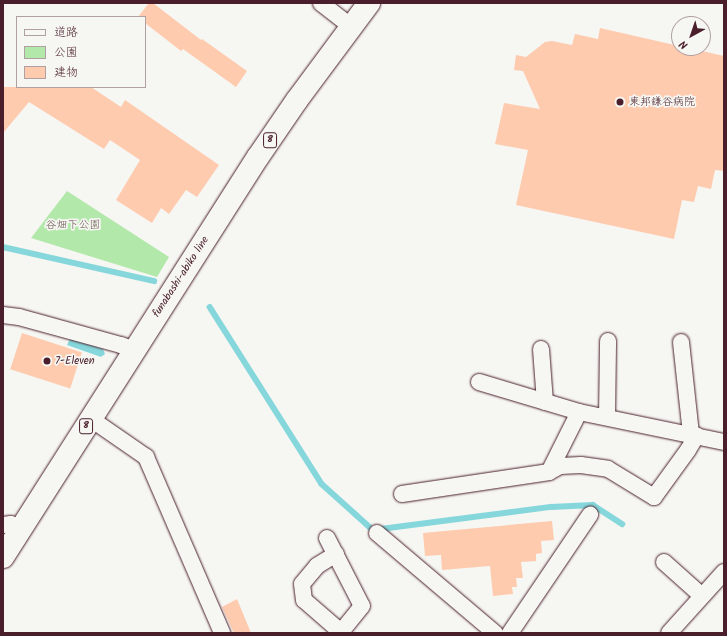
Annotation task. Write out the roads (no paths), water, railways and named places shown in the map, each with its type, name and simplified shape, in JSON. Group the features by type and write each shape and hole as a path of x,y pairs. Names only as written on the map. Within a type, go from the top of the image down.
{"main road":[{"name":"funabashi-abiko line","path":"3,556 12,527 91,419 258,157 350,26 369,3"}],"street":[{"path":"321,3 350,26"},
{"path":"3,315 26,319 122,345 134,350"},
{"path":"607,417 608,341"},
{"path":"402,494 548,472 560,466 581,465 608,469 654,496 688,450 694,434 681,342"},
{"path":"541,349 545,402"},
{"path":"479,382 579,412 694,434 724,442"},
{"path":"548,472 579,412"},
{"path":"91,419 146,457 222,633"},
{"path":"510,633 590,515"},
{"path":"377,533 495,633"},
{"path":"327,538 336,554 362,606 341,633 304,600 302,584 317,566 336,554"},
{"path":"664,562 702,596"},
{"path":"669,633 724,572"}],"water":[{"path":"70,339 103,349 105,354 101,357 67,345"}],"waterway":[{"path":"3,247 154,281"},
{"path":"210,307 322,484 373,530 551,507 593,505 622,524"}],"place":[{"name":"東邦鎌谷病院","path":"620,102"},
{"name":"7-Eleven","path":"47,361"}],"park label":[{"name":"谷畑下公園","path":"73,225"}]}
